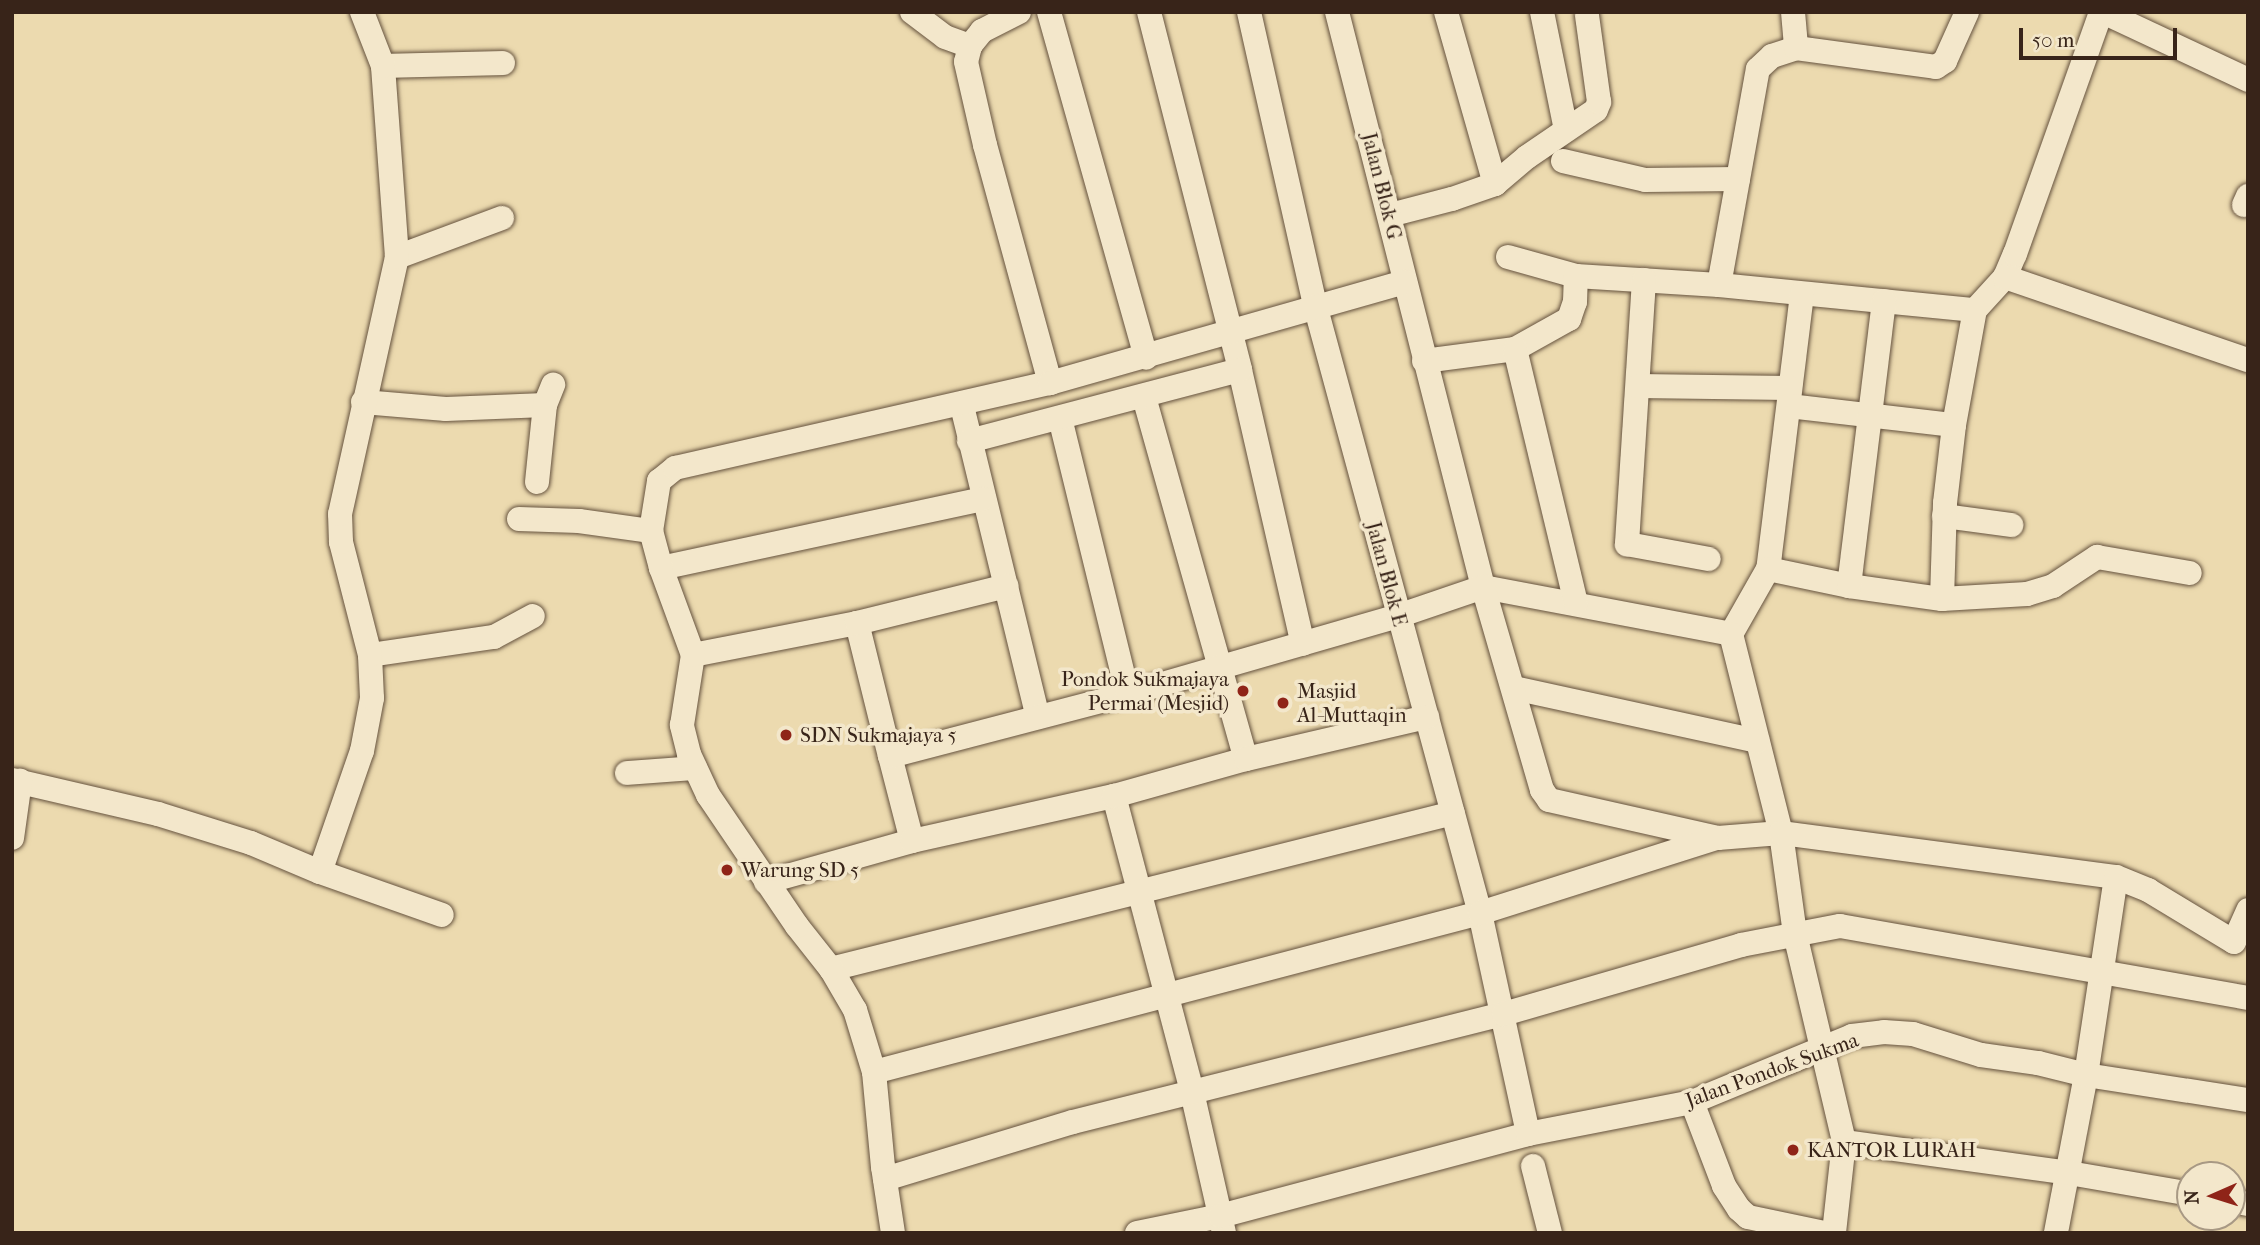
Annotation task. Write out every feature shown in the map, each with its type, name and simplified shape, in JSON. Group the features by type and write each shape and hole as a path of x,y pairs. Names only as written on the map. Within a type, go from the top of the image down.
{"street":[{"path":"320,872 364,741 372,698 370,655 341,542 340,514 397,257 383,66 362,12"},
{"path":"912,12 945,37 970,46"},
{"path":"1019,12 982,31 970,46 966,62 985,145 1050,383"},
{"path":"1049,12 1146,358"},
{"path":"1149,12 1240,370 1303,644"},
{"name":"Jalan Blok E","path":"1249,12 1315,305 1480,913 1528,1134"},
{"name":"Jalan Blok G","path":"1337,12 1483,587 1542,790 1549,800 1718,838"},
{"path":"1446,12 1495,184"},
{"path":"1542,12 1566,130"},
{"path":"1793,12 1796,48"},
{"path":"1719,285 1758,69 1772,56 1796,48 1937,67 1945,61 1966,12"},
{"path":"1942,599 1944,516 1954,425 1975,310 2005,277 2102,12 2137,20 2248,80"},
{"path":"1390,215 1452,199 1495,184 1595,110 1599,102 1587,15"},
{"path":"383,66 503,63"},
{"path":"1563,161 1645,180 1738,179"},
{"path":"397,257 502,218"},
{"path":"1508,257 1576,276 1719,285 1975,310"},
{"path":"1424,361 1515,349 1569,319 1575,302 1576,276"},
{"path":"2005,277 2248,360"},
{"path":"1644,280 1638,386 1617,543 1709,559"},
{"path":"893,1233 874,1072 855,1010 831,969 766,882 708,795 695,768 682,725 693,655 661,568 651,531 659,481 675,468 1050,383 1229,334 1315,305 1405,282"},
{"path":"1802,293 1768,569 1731,634 1780,833 1795,934 1844,1142 1834,1233"},
{"path":"1849,586 1884,301"},
{"path":"1515,349 1576,603"},
{"path":"969,441 1240,370"},
{"path":"1638,386 1789,397 1870,415 1954,425"},
{"path":"363,402 446,409 549,395 537,482"},
{"path":"1144,397 1246,759"},
{"path":"962,405 982,499 1038,717"},
{"path":"1060,418 1128,694"},
{"path":"661,568 982,499"},
{"path":"1944,516 2011,525"},
{"path":"519,519 579,521 651,531"},
{"path":"1768,569 1849,586 1942,599 2027,594 2053,586 2097,557 2190,573"},
{"path":"693,655 857,623 1006,586"},
{"path":"890,756 1128,694 1398,616 1483,587 1731,634"},
{"path":"370,655 494,637 508,632 533,616"},
{"path":"857,623 912,841"},
{"path":"1514,688 1757,741"},
{"path":"766,882 912,841 1114,796 1246,759 1427,717"},
{"path":"627,774 695,768"},
{"path":"12,838 16,781 158,814 251,843 320,872 442,915"},
{"path":"1114,796 1192,1092 1222,1224"},
{"path":"831,969 1453,813"},
{"path":"874,1072 1480,913 1718,838 1780,833 2116,877 2148,890 2234,943 2248,909"},
{"path":"2056,1233 2086,1075 2116,877"},
{"path":"885,1179 1073,1122 1504,1014 1741,944 1840,926 2248,998"},
{"name":"Jalan Pondok Sukma","path":"1137,1233 1222,1224 1528,1134 1692,1102 1853,1036 1884,1032 1913,1034 1981,1055 2038,1063 2086,1075 2248,1100"},
{"path":"1692,1102 1724,1186 1739,1209 1748,1217 1825,1233"},
{"path":"1844,1142 2069,1173 2176,1192"},
{"path":"1533,1166 1550,1233"}],"place":[{"name":"Pondok Sukmajaya Permai (Mesjid)","path":"1243,691"},
{"name":"Masjid Al-Muttaqin","path":"1283,703"},
{"name":"SDN Sukmajaya 5","path":"786,735"},
{"name":"Warung SD 5","path":"727,870"},
{"name":"KANTOR LURAH","path":"1793,1150"}]}
